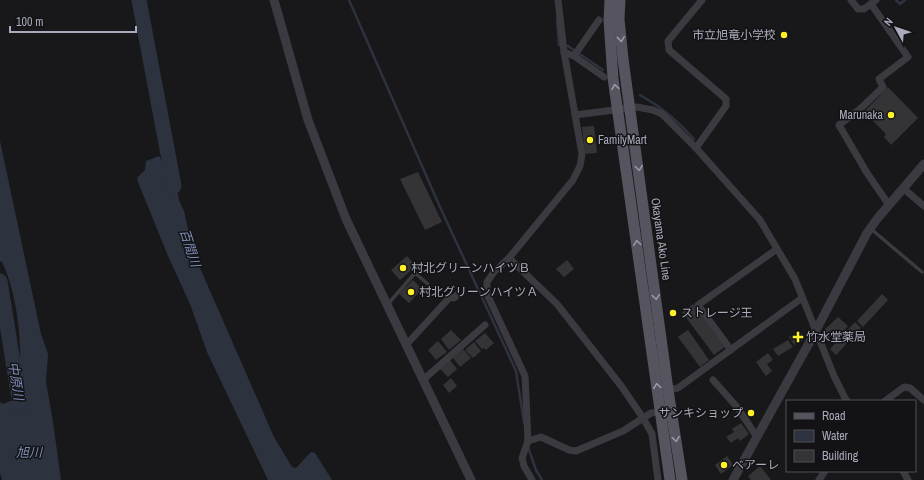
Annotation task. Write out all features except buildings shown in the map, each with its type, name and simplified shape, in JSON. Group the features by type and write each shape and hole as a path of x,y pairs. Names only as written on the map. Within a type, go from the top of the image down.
{"main road":[{"name":"Okayama Ako Line","path":"610,0 609,20 611,55 670,480"},
{"name":"Okayama Ako Line","path":"620,0 619,19 623,59 631,107 668,390 682,480"}],"street":[{"path":"274,0 308,120 346,219 471,480"},
{"path":"532,480 524,466 522,458 528,441 525,376 487,294 487,282 494,272 510,258 573,180 580,166 582,154 564,47 558,0"},
{"path":"696,148 726,106 726,99 669,50 668,41 702,0"},
{"path":"851,0 858,9 864,9 873,2 908,57 879,79 883,87 860,109 839,125 867,173 889,205"},
{"path":"576,53 599,20"},
{"path":"564,47 576,53 604,77"},
{"path":"575,115 631,107 644,108 662,114 696,148 760,220 795,279 834,376 847,400"},
{"path":"733,480 758,437 870,228 924,164"},
{"path":"903,188 924,206"},
{"path":"731,350 698,305 777,249"},
{"path":"510,258 557,304 622,387 643,418 652,434 658,480"},
{"path":"406,345 450,297 454,298 457,295"},
{"path":"668,390 678,388 802,298"},
{"path":"423,380 485,324"},
{"path":"713,380 737,407 758,437"},
{"path":"886,400 904,387 910,388 924,400"},
{"path":"528,441 541,437 569,450 576,450 623,431 651,413 660,412"}],"lane":[{"path":"870,228 922,272"},
{"path":"387,305 415,274 428,284"}],"water":[{"name":"旭川","path":"0,141 41,334 48,354 46,382 61,480 2,480 0,473 0,402 3,404 13,400 19,373 20,346 15,301 7,273 2,262 0,261"},
{"path":"159,156 165,166 173,167 179,200 184,211 190,237 200,268 274,437 292,467 296,468 311,452 315,453 332,480 268,480 207,352 190,304 168,256 138,182 137,178 145,170 146,161"}],"waterway":[{"name":"百間川","path":"139,0 174,186"},
{"path":"349,0 440,207 516,371 524,423"},
{"path":"896,0 900,4 905,0"},
{"path":"557,20 559,45 568,46 603,70"},
{"path":"640,95 669,115 694,139"},
{"name":"中原川","path":"0,281 20,405"},
{"path":"528,447 536,470 542,480"}],"place":[{"name":"市立旭竜小学校","path":"784,35"},
{"name":"Marunaka","path":"891,115"},
{"name":"FamilyMart","path":"590,140"},
{"name":"村北グリーンハイツＢ","path":"403,268"},
{"name":"村北グリーンハイツＡ","path":"411,292"},
{"name":"ストレージ王","path":"673,313"},
{"name":"竹水堂薬局","path":"798,337"},
{"name":"サンキショップ","path":"751,413"},
{"name":"ベアーレ","path":"724,465"}]}
